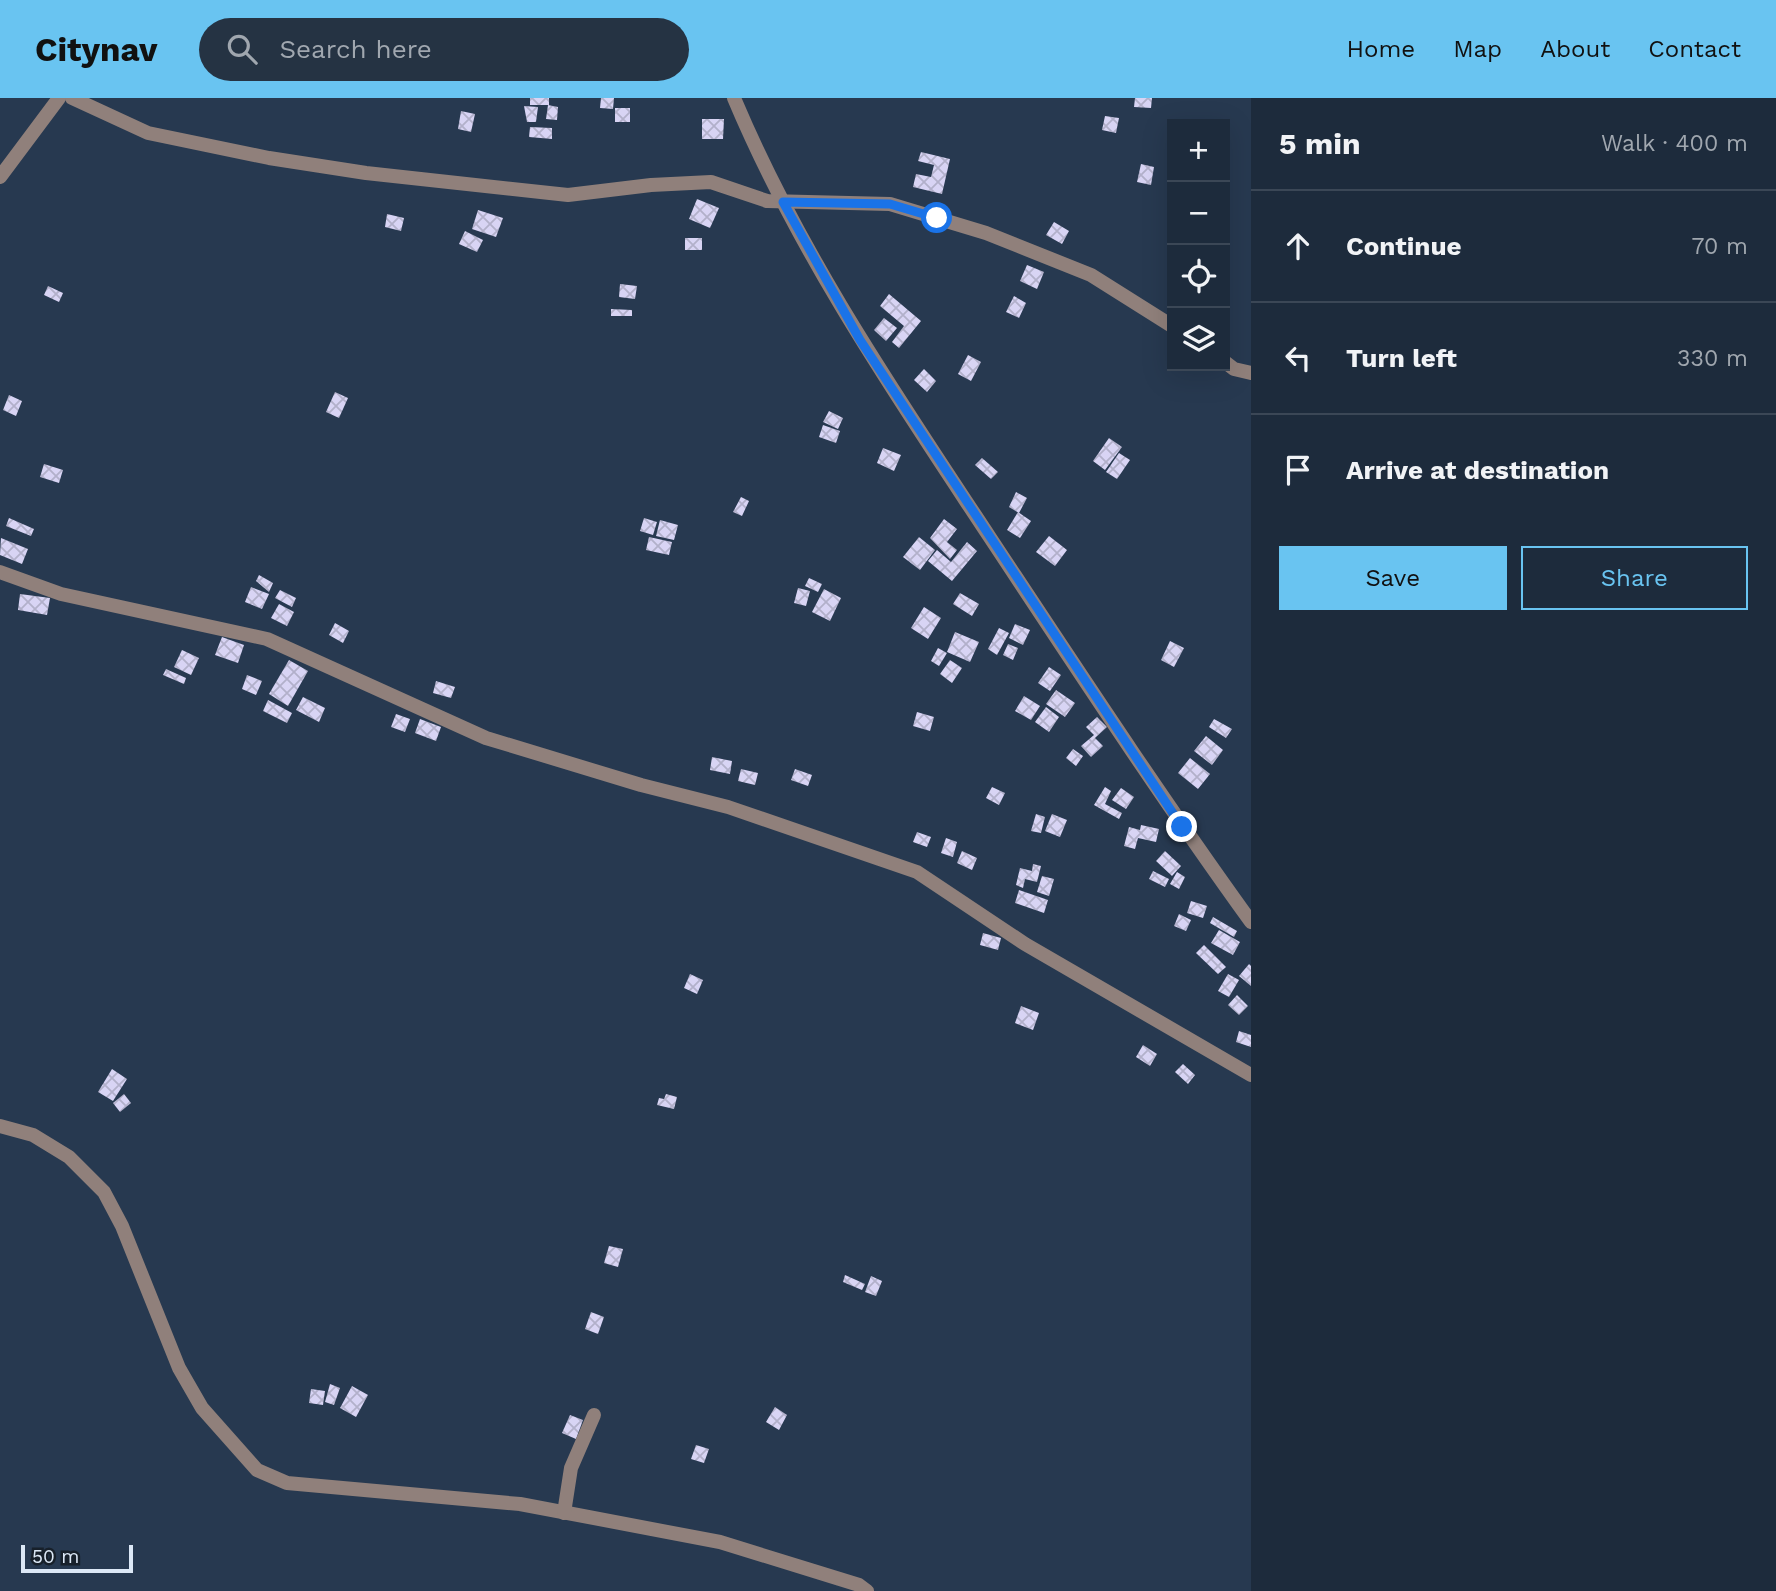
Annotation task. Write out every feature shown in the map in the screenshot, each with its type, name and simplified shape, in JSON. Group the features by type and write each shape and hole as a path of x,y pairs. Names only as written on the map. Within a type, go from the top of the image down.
{"street":[{"path":"0,177 59,98"},
{"path":"72,98 148,133 256,156 366,173 568,195 651,185 711,183 767,201 890,204 986,233 1091,275 1167,323"},
{"path":"734,98 783,202 860,340 1182,827 1251,922"},
{"path":"1230,366 1251,373"},
{"path":"0,572 61,594 267,639 486,737 641,785 728,807 917,872 1025,944 1251,1075"},
{"path":"0,1126 33,1135 69,1157 104,1192 122,1226 179,1368 202,1408 257,1469 288,1483 520,1504 720,1542 859,1585 867,1591"},
{"path":"564,1513 572,1468 594,1415"}],"building":[{"path":"530,98 549,98 549,105 530,105"},
{"path":"601,98 614,98 613,109 600,108"},
{"path":"1135,98 1152,98 1151,108 1134,107"},
{"path":"548,105 558,107 557,120 546,119"},
{"path":"524,106 538,107 536,122 527,122"},
{"path":"615,108 630,108 630,122 615,122"},
{"path":"461,111 475,114 471,132 458,129"},
{"path":"1105,116 1119,118 1116,133 1102,130"},
{"path":"702,119 724,119 723,139 702,139"},
{"path":"530,127 552,128 552,139 529,137"},
{"path":"921,152 950,159 942,194 913,187 916,174 931,177 934,165 918,161"},
{"path":"1141,164 1154,167 1151,185 1137,182"},
{"path":"697,199 719,208 710,228 689,219"},
{"path":"478,210 503,218 496,237 472,229"},
{"path":"387,214 404,218 401,231 385,227"},
{"path":"1054,222 1069,231 1062,244 1046,235"},
{"path":"465,231 483,240 477,252 459,244"},
{"path":"685,238 702,238 702,250 685,250"},
{"path":"1027,265 1044,272 1037,289 1020,281"},
{"path":"620,284 637,286 635,299 619,297"},
{"path":"48,286 63,293 59,302 44,295"},
{"path":"889,294 921,321 899,348 892,342 904,326 880,306"},
{"path":"1014,296 1026,303 1019,318 1006,312"},
{"path":"611,309 632,310 632,316 611,316"},
{"path":"884,318 897,328 886,341 874,330"},
{"path":"968,355 981,362 971,381 958,374"},
{"path":"924,369 936,381 927,392 914,380"},
{"path":"335,392 348,398 339,418 326,412"},
{"path":"9,395 22,401 16,416 3,410"},
{"path":"829,411 843,418 838,429 823,422"},
{"path":"823,425 840,431 836,443 819,437"},
{"path":"1109,438 1122,447 1105,470 1093,461"},
{"path":"883,448 901,455 894,471 877,463"},
{"path":"1119,453 1130,460 1117,479 1106,472"},
{"path":"982,458 998,472 991,479 975,465"},
{"path":"44,464 63,470 59,483 40,477"},
{"path":"1016,492 1027,498 1019,513 1009,507"},
{"path":"741,497 749,501 742,516 733,512"},
{"path":"1018,512 1031,521 1020,538 1007,530"},
{"path":"9,518 34,529 31,536 6,526"},
{"path":"644,518 657,522 653,535 640,531"},
{"path":"944,519 957,529 947,542 957,550 950,559 930,538"},
{"path":"660,520 678,525 674,540 656,536"},
{"path":"1049,536 1067,550 1055,566 1036,552"},
{"path":"649,537 672,542 669,555 646,550"},
{"path":"919,537 935,550 920,570 903,557"},
{"path":"1,538 28,549 22,564 0,555"},
{"path":"967,542 977,551 952,581 928,561 937,550 951,562"},
{"path":"259,575 273,583 269,592 256,581"},
{"path":"809,578 822,584 818,592 805,586"},
{"path":"251,587 269,594 262,609 245,602"},
{"path":"798,588 810,591 806,606 794,603"},
{"path":"824,589 841,598 830,621 812,612"},
{"path":"280,590 296,598 292,607 275,598"},
{"path":"960,593 979,604 972,616 953,604"},
{"path":"20,594 50,598 47,615 18,610"},
{"path":"279,604 294,612 287,626 271,618"},
{"path":"924,607 941,618 928,639 911,628"},
{"path":"335,623 349,631 343,643 329,635"},
{"path":"1015,624 1030,630 1023,645 1009,638"},
{"path":"999,628 1009,633 997,655 988,649"},
{"path":"955,632 979,642 970,662 947,652"},
{"path":"222,637 244,645 238,663 215,655"},
{"path":"1170,641 1184,648 1174,667 1161,660"},
{"path":"1008,644 1018,648 1013,660 1003,655"},
{"path":"938,648 947,653 939,666 931,661"},
{"path":"182,650 199,658 191,675 174,667"},
{"path":"289,660 308,671 288,706 269,694"},
{"path":"950,660 962,668 952,683 940,674"},
{"path":"1049,667 1061,675 1050,691 1038,683"},
{"path":"166,669 186,678 184,684 163,675"},
{"path":"247,675 262,681 256,695 242,689"},
{"path":"436,681 455,687 451,698 433,693"},
{"path":"1056,690 1075,703 1065,717 1046,704"},
{"path":"1024,696 1040,706 1031,720 1015,711"},
{"path":"303,697 325,708 319,722 296,710"},
{"path":"268,700 292,713 287,723 263,711"},
{"path":"1046,707 1059,717 1049,732 1035,722"},
{"path":"917,712 934,717 930,731 913,726"},
{"path":"396,714 410,719 405,732 391,727"},
{"path":"1097,717 1107,727 1095,738 1103,746 1091,757 1081,746 1094,735 1086,727"},
{"path":"420,719 441,727 436,741 415,733"},
{"path":"1214,719 1232,729 1226,738 1209,727"},
{"path":"1206,736 1223,750 1212,765 1194,751"},
{"path":"1073,749 1083,756 1076,766 1066,758"},
{"path":"712,757 732,761 730,774 710,770"},
{"path":"1190,758 1210,774 1198,789 1178,773"},
{"path":"741,769 758,773 755,785 738,781"},
{"path":"795,769 812,775 808,786 791,780"},
{"path":"992,787 1005,793 999,805 986,798"},
{"path":"1105,787 1111,791 1105,804 1122,813 1119,819 1094,805"},
{"path":"1121,788 1134,797 1126,809 1112,800"},
{"path":"1036,814 1045,817 1041,833 1031,831"},
{"path":"1052,814 1067,820 1060,837 1045,831"},
{"path":"1141,825 1159,829 1156,842 1138,838 1135,849 1124,846 1129,827 1140,830"},
{"path":"917,832 931,837 927,847 913,842"},
{"path":"946,838 957,842 953,857 941,853"},
{"path":"962,851 977,858 972,870 957,863"},
{"path":"1165,851 1181,866 1172,876 1156,861"},
{"path":"1033,864 1041,866 1037,882 1025,879 1023,888 1016,885 1020,868 1032,871"},
{"path":"1153,871 1169,879 1165,887 1149,879"},
{"path":"1177,872 1185,877 1179,889 1170,884"},
{"path":"1042,876 1054,879 1049,896 1037,892"},
{"path":"1019,890 1048,900 1044,913 1015,903"},
{"path":"1191,901 1207,906 1203,918 1187,913"},
{"path":"1179,914 1191,920 1186,931 1174,926"},
{"path":"1213,917 1237,931 1234,937 1210,923"},
{"path":"1219,930 1240,942 1233,955 1211,943"},
{"path":"983,933 1001,938 998,950 980,945"},
{"path":"1204,945 1226,967 1218,974 1196,953"},
{"path":"1249,964 1251,966 1251,986 1239,976"},
{"path":"690,974 703,980 697,994 684,988"},
{"path":"1228,974 1239,980 1229,997 1218,991"},
{"path":"1237,995 1248,1006 1239,1015 1228,1005"},
{"path":"1021,1006 1039,1013 1033,1030 1015,1023"},
{"path":"1239,1031 1251,1035 1251,1047 1236,1042"},
{"path":"1143,1045 1157,1054 1150,1066 1136,1057"},
{"path":"1183,1064 1195,1075 1188,1084 1175,1072"},
{"path":"112,1069 127,1079 113,1101 98,1092"},
{"path":"124,1094 131,1103 120,1112 113,1103"},
{"path":"666,1094 677,1097 674,1109 657,1105 659,1098 664,1099"},
{"path":"609,1246 623,1249 618,1267 604,1263"},
{"path":"845,1275 865,1284 862,1290 843,1282"},
{"path":"871,1276 882,1281 876,1296 865,1292"},
{"path":"591,1312 604,1317 598,1334 585,1329"},
{"path":"330,1384 340,1388 334,1405 325,1402"},
{"path":"352,1386 368,1395 356,1417 340,1408"},
{"path":"311,1389 325,1391 323,1405 309,1403"},
{"path":"775,1407 787,1415 779,1430 766,1422"},
{"path":"570,1415 583,1420 576,1439 562,1433"},
{"path":"696,1445 709,1449 704,1463 691,1459"}],"route":[{"path":"937,218 890,204 783,202 860,340 1182,827"}]}
